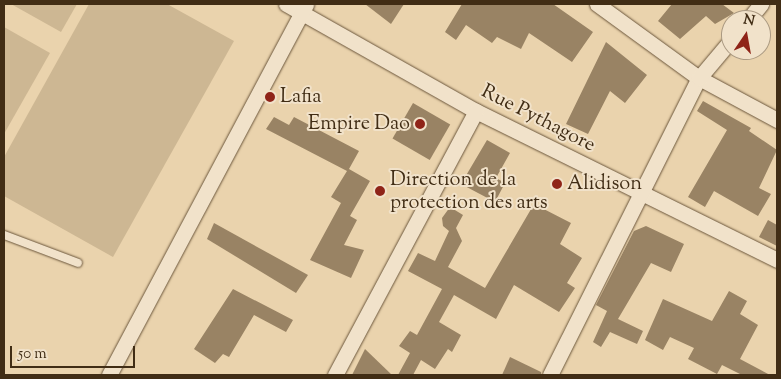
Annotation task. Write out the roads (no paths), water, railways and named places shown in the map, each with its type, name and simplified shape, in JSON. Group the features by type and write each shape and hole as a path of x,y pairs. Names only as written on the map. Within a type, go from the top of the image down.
{"street":[{"name":"Rue Pythagore","path":"286,4 304,9 476,110 643,196 777,260"},
{"path":"597,4 699,78 777,120"},
{"path":"110,375 304,9"},
{"path":"550,375 643,196 699,78 721,52"},
{"path":"336,375 476,110"}],"lane":[{"path":"4,235 78,263"}],"place":[{"name":"Lafia","path":"270,97"},
{"name":"Empire Dao","path":"420,124"},
{"name":"Alidison","path":"557,184"},
{"name":"Direction de la protection des arts","path":"380,191"}]}
